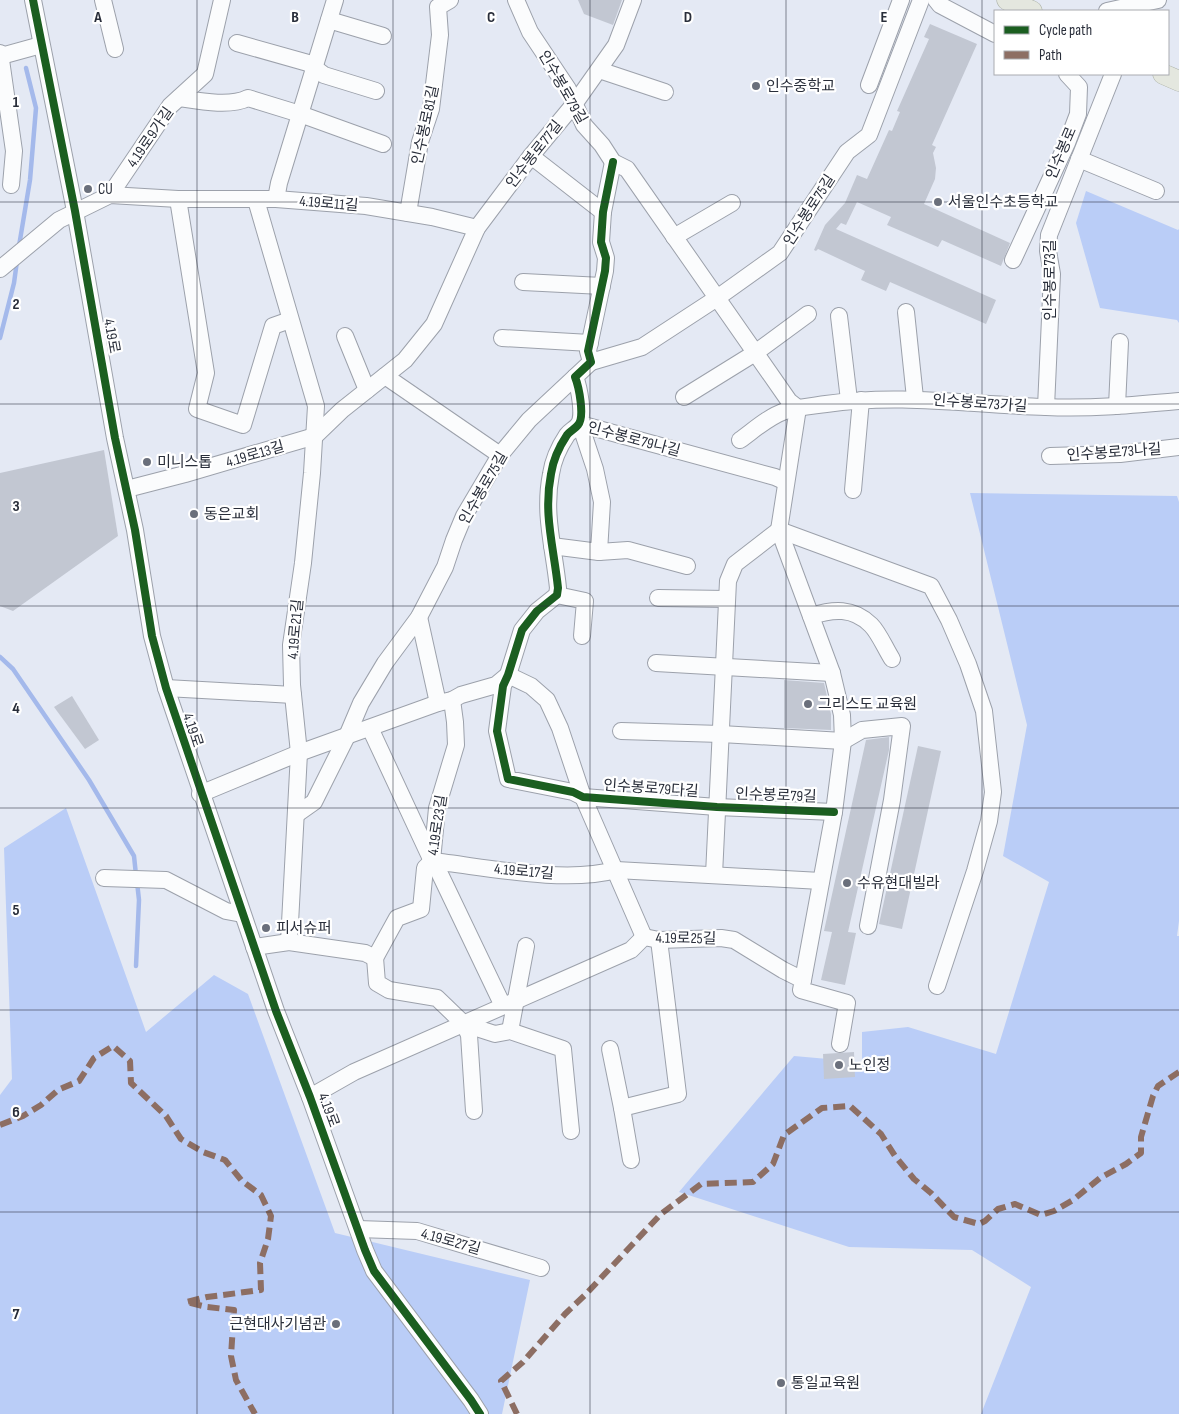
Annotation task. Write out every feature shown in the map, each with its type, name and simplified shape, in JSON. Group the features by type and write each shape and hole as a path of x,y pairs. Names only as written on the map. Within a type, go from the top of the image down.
{"main road":[{"path":"1007,0 1029,10"},
{"path":"1165,75 1179,81"}],"street":[{"name":"4.19로","path":"33,0 75,211 115,438 127,488 152,636 166,688 200,794 276,1011 374,1271 480,1414"},
{"path":"103,0 115,49"},
{"name":"4.19로9가길","path":"110,195 170,106 206,74 222,0"},
{"path":"276,199 279,183 335,0"},
{"name":"인수봉로79길","path":"516,0 530,32 568,89 584,125 602,145 613,162 627,169 789,401 798,408 779,530 832,673 842,715 842,741 834,812 803,980"},
{"name":"인수봉로77길","path":"477,228 575,103 616,46 633,0"},
{"path":"869,85 901,0"},
{"name":"인수봉로75길","path":"347,736 365,695 385,663 419,617 445,567 464,516 500,455 529,420 590,362 642,347 717,298 780,253 847,152 869,134 921,0"},
{"path":"936,0 940,5 994,33"},
{"path":"1112,10 1158,0"},
{"name":"인수봉로81길","path":"408,213 420,142 431,109 444,4"},
{"path":"329,20 383,36"},
{"path":"237,43 308,63 324,75 376,91"},
{"path":"11,185 14,151 0,55 42,45"},
{"path":"599,70 665,92"},
{"name":"인수봉로","path":"1013,260 1067,143 1078,114 1080,87 1068,75"},
{"name":"인수봉로73길","path":"1046,407 1052,274 1048,251 1049,235 1113,75"},
{"path":"179,98 206,102 240,102 248,98 300,114 383,144"},
{"path":"532,156 603,212"},
{"path":"1079,159 1156,190"},
{"path":"590,362 588,351 606,258 601,242 603,212 613,162"},
{"name":"4.19로11길","path":"0,269 60,220 110,195 178,199 276,199 366,206 457,222 477,228"},
{"path":"178,199 206,373 197,409 243,425 273,326 290,320"},
{"name":"4.19로21길","path":"256,200 316,406 303,562 291,645 293,695 300,753 290,942"},
{"path":"674,237 732,203"},
{"name":"4.19로13길","path":"127,488 185,474 315,436 342,410 405,360 434,324 477,228"},
{"path":"523,282 602,286"},
{"name":"인수봉로73가길","path":"906,312 915,398"},
{"path":"684,397 756,353 808,314"},
{"path":"838,316 855,400 853,490"},
{"path":"345,336 367,390"},
{"path":"502,338 590,343"},
{"path":"1117,406 1120,342"},
{"path":"385,376 500,455"},
{"path":"575,377 578,384 582,414 580,424 568,434 557,453 551,474 547,510 558,588 557,595 537,611 522,630 503,686 497,732 508,779 573,792 584,797"},
{"name":"인수봉로73가길","path":"798,408 855,400 915,398 1046,407"},
{"path":"1046,407 1117,406 1179,401"},
{"path":"740,440 772,417 798,408"},
{"name":"인수봉로79나길","path":"580,424 775,477 786,482"},
{"name":"인수봉로79나길","path":"580,424 595,469 602,502 600,552"},
{"name":"인수봉로73나길","path":"1050,456 1120,454 1179,447"},
{"path":"779,530 931,586 949,620 974,680 984,711 993,792 989,821 975,871 937,986"},
{"name":"인수봉로79다길","path":"714,875 728,581 735,564 779,530"},
{"path":"552,546 600,552 628,550 687,566"},
{"path":"557,595 585,601 582,636"},
{"path":"658,598 727,599"},
{"path":"811,616 829,610 852,612 871,625 892,659"},
{"path":"419,617 445,702"},
{"path":"656,663 832,673"},
{"path":"200,794 300,753 496,685 508,675"},
{"path":"508,675 531,686 547,700 560,728 584,797 616,870 651,938 678,1094 622,1108"},
{"name":"4.19로","path":"166,688 293,695"},
{"name":"4.19로23길","path":"375,958 397,918 421,910 425,868 432,861 437,808 456,745 456,722 445,702"},
{"path":"621,731 842,741 862,730 902,726 892,800 868,926"},
{"path":"370,728 432,861 509,1003"},
{"path":"297,814 314,802 347,736"},
{"name":"인수봉로79다길","path":"584,797 717,806"},
{"name":"인수봉로79길","path":"717,806 834,812"},
{"name":"4.19로17길","path":"432,861 542,874 603,873 616,870"},
{"path":"616,870 821,881"},
{"path":"104,878 166,880 226,911 242,914"},
{"name":"4.19로25길","path":"310,1097 354,1072 631,950 651,938 721,938 734,940 803,980 801,990 847,1003 840,1044"},
{"path":"254,947 290,942 365,953 375,958 378,983 389,990 437,998 464,1024 469,1035 474,1111"},
{"path":"510,1031 509,1003 526,946"},
{"path":"464,1024 495,1034 510,1031 563,1049 571,1131"},
{"path":"610,1049 631,1160"},
{"name":"4.19로27길","path":"358,1229 416,1231 542,1268"}],"shaded area":[{"path":"1086,191 1179,229 1179,323 1177,320 1100,308 1076,223"},
{"path":"970,493 1177,496 1179,502 1179,921 1177,936 1179,936 1179,1414 981,1414 1031,1287 972,1250 849,1247 679,1192 794,1056 862,1062 862,1032 908,1027 996,1054 1049,882 1003,856 1027,725"},
{"path":"66,808 146,1032 214,975 248,994 335,1233 530,1280 502,1414 0,1414 0,1095 12,1079 4,848"}],"building":[{"path":"578,0 622,0 613,25 584,14"},
{"path":"930,24 977,44 932,145 936,147 933,153 936,168 935,179 924,204 1010,243 1001,266 942,240 938,247 887,225 891,217 857,202 846,225 841,223 836,229 996,300 986,324 890,282 886,291 861,280 865,271 818,249 814,250 825,225 845,203 857,175 867,179 889,130 892,131 900,112 897,111 929,39 924,37"},
{"path":"104,450 118,536 13,611 0,606 0,473"},
{"name":"그리스도 교육원","path":"784,680 824,683 831,714 831,730 784,728"},
{"path":"72,696 99,740 85,749 54,707"},
{"name":"수유현대빌라","path":"889,737 889,750 848,932 856,933 845,985 821,980 832,932 824,931 866,740"},
{"name":"수유현대빌라","path":"918,746 941,751 902,929 879,924"},
{"name":"노인정","path":"854,1052 855,1077 824,1079 823,1054"}],"waterway":[{"path":"19,246 30,180 36,108 26,68"},
{"path":"0,338 14,283 17,261"},
{"path":"0,657 13,669 89,780 134,856 136,875"},
{"path":"136,966 139,900 137,882"}],"marked path":[{"path":"0,1125 23,1116 41,1105 58,1090 79,1081 94,1058 113,1046 130,1061 131,1083 166,1116 181,1139 203,1152 225,1160 242,1181 261,1195 271,1216 268,1239 260,1263 261,1290 207,1297 186,1302 234,1310 231,1356 236,1380 255,1414"},
{"path":"517,1414 501,1381 523,1362 565,1314 661,1214 701,1184 753,1182 773,1164 784,1135 822,1108 850,1106 881,1134 895,1156 914,1179 931,1193 954,1217 979,1224 998,1209 1015,1204 1041,1215 1054,1211 1073,1200 1100,1178 1126,1164 1141,1153 1141,1137 1153,1096 1158,1086 1179,1072"}],"cycle path":[{"path":"33,0 75,211 115,438 135,530 152,636 166,688 276,1011 374,1271 480,1414"},
{"path":"613,162 603,212 601,242 606,258 605,271 588,351 591,362 575,377 581,402 581,416 577,426 567,435 559,449 553,464 549,489 550,531 558,588 557,595 537,611 522,630 503,686 497,731 508,779 573,792 583,797 717,807 834,812"}],"place":[{"name":"인수중학교","path":"756,86"},
{"name":"CU","path":"88,189"},
{"name":"서울인수초등학교","path":"938,202"},
{"name":"미니스톱","path":"147,462"},
{"name":"동은교회","path":"194,514"},
{"name":"그리스도 교육원","path":"808,704"},
{"name":"수유현대빌라","path":"847,883"},
{"name":"피서슈퍼","path":"266,928"},
{"name":"노인정","path":"839,1065"},
{"name":"근현대사기념관","path":"336,1324"},
{"name":"통일교육원","path":"781,1383"}]}
